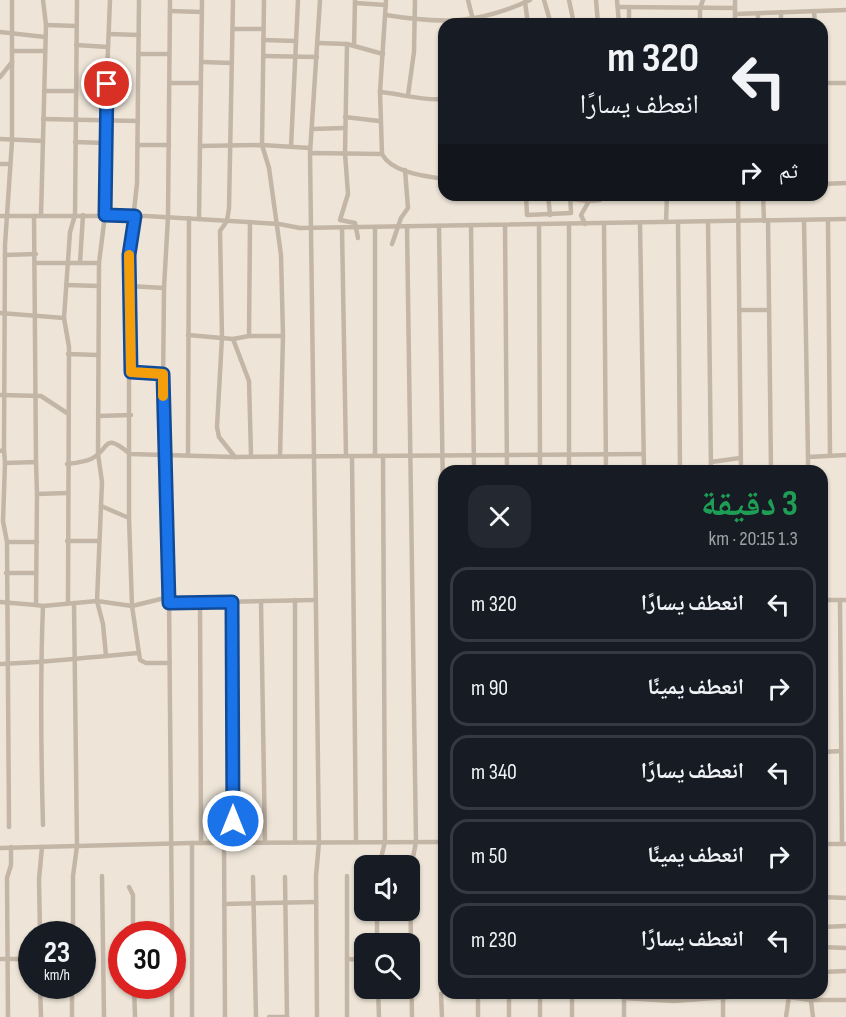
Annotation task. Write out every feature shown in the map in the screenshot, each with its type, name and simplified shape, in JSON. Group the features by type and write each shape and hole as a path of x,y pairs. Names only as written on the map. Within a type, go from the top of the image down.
{"street":[{"path":"9,827 7,542 2,502 5,463 2,451 2,313 12,141 14,34 12,0"},
{"path":"41,216 46,25 44,0"},
{"path":"73,921 73,876 77,846 74,658 67,541 68,354 64,318 70,232 75,215 77,0"},
{"path":"106,656 104,624 97,602 102,476 98,454 98,355 99,263 105,215 105,121 110,0"},
{"path":"139,0 138,145 135,216 130,238 129,286 131,372 129,518 132,606 138,653 142,662 170,663"},
{"path":"170,0 168,218 163,374 170,663 171,921"},
{"path":"199,219 202,0"},
{"path":"233,0 227,221 220,231 222,337 217,428 219,437 235,457"},
{"path":"264,0 262,145 269,168 279,224 283,336 280,456"},
{"path":"291,147 298,0"},
{"path":"317,1017 316,859 319,842 313,456 313,228 310,151 320,0"},
{"path":"408,95 414,52 415,0"},
{"path":"468,0 473,18"},
{"path":"544,0 549,18"},
{"path":"569,0 573,18"},
{"path":"596,0 598,18"},
{"path":"617,0 619,18"},
{"path":"700,18 703,0"},
{"path":"735,0 735,18"},
{"path":"484,18 528,1 528,18"},
{"path":"354,46 355,2 386,2 380,92 382,154 388,162 405,170 438,178"},
{"path":"618,7 700,8 758,13 846,10"},
{"path":"628,7 629,18"},
{"path":"170,11 202,12"},
{"path":"814,11 815,18"},
{"path":"781,12 781,18"},
{"path":"758,13 758,18"},
{"path":"386,15 438,21"},
{"path":"46,25 77,26"},
{"path":"233,28 263,29"},
{"path":"0,32 45,37"},
{"path":"109,34 139,35"},
{"path":"263,40 296,41"},
{"path":"318,43 347,44 382,54"},
{"path":"347,44 345,153 348,195 340,220 355,223 358,238"},
{"path":"76,45 108,47"},
{"path":"12,51 45,51"},
{"path":"138,54 169,54"},
{"path":"263,56 317,57"},
{"path":"0,77 12,62"},
{"path":"202,62 232,63"},
{"path":"170,83 201,83"},
{"path":"828,83 846,83"},
{"path":"44,91 75,91"},
{"path":"380,92 408,95 423,101 438,100"},
{"path":"345,117 380,121"},
{"path":"44,119 138,121"},
{"path":"312,129 345,128"},
{"path":"0,139 43,141"},
{"path":"75,142 105,143"},
{"path":"138,145 169,145"},
{"path":"200,146 262,145 310,151 382,154"},
{"path":"0,164 10,164"},
{"path":"392,244 408,208 405,170"},
{"path":"828,184 846,183"},
{"path":"526,201 527,215 571,213 570,201"},
{"path":"549,201 550,215"},
{"path":"585,224 581,215 589,201"},
{"path":"666,222 667,201"},
{"path":"738,201 741,465"},
{"path":"764,201 769,309 771,465"},
{"path":"80,263 83,215"},
{"path":"0,216 135,216 279,224 291,228 846,219"},
{"path":"34,216 36,254 36,605"},
{"path":"188,455 189,219"},
{"path":"828,219 830,456"},
{"path":"804,220 808,465"},
{"path":"249,336 250,222"},
{"path":"678,222 680,465"},
{"path":"708,222 711,462 740,458"},
{"path":"604,223 606,465"},
{"path":"640,223 644,465"},
{"path":"539,224 540,465"},
{"path":"568,224 569,465"},
{"path":"471,225 474,465"},
{"path":"505,225 507,465"},
{"path":"407,226 416,842 410,873 412,1017"},
{"path":"439,226 442,465"},
{"path":"375,227 375,456"},
{"path":"342,228 349,456 356,842"},
{"path":"4,255 36,254"},
{"path":"36,263 99,263"},
{"path":"66,285 99,286"},
{"path":"129,286 164,288"},
{"path":"739,310 769,309"},
{"path":"2,313 64,318"},
{"path":"189,335 233,339 249,336 283,336"},
{"path":"233,339 249,381 250,455"},
{"path":"68,354 98,355"},
{"path":"131,372 163,374"},
{"path":"3,394 36,395 67,413"},
{"path":"98,416 131,415"},
{"path":"67,464 89,460 105,445 111,443 117,443 130,454 235,457 250,455 644,454"},
{"path":"807,457 846,455"},
{"path":"382,855 385,842 383,456"},
{"path":"5,463 36,462"},
{"path":"37,494 67,493"},
{"path":"100,506 129,518"},
{"path":"67,541 99,541"},
{"path":"7,542 37,542"},
{"path":"6,573 36,573"},
{"path":"0,602 43,606 97,602 132,606 169,600 232,602 315,600"},
{"path":"295,600 295,842"},
{"path":"828,844 844,844 843,600"},
{"path":"261,601 265,842"},
{"path":"200,602 201,843"},
{"path":"232,602 233,843"},
{"path":"43,606 41,662 43,825"},
{"path":"0,664 138,653"},
{"path":"828,752 842,751"},
{"path":"0,848 171,843 438,842"},
{"path":"192,843 192,1017"},
{"path":"224,843 225,1017"},
{"path":"40,921 39,879 42,847"},
{"path":"8,1017 7,878 11,848"},
{"path":"102,876 104,1017"},
{"path":"346,876 347,1017"},
{"path":"253,877 256,1017"},
{"path":"269,1017 287,1017 285,877"},
{"path":"129,887 133,895 133,921"},
{"path":"828,897 846,898"},
{"path":"224,904 316,903"},
{"path":"828,927 846,926"},
{"path":"828,947 846,948"},
{"path":"0,959 18,959"},
{"path":"347,959 354,959"},
{"path":"828,972 846,971"},
{"path":"40,999 41,1017"},
{"path":"72,999 72,1017"},
{"path":"134,999 135,1017"},
{"path":"172,999 172,1017"},
{"path":"378,999 379,1017"},
{"path":"441,999 442,1017"},
{"path":"477,999 478,1017"},
{"path":"509,999 509,1017"},
{"path":"540,999 540,1017"},
{"path":"572,999 572,1017"},
{"path":"624,999 624,1017"},
{"path":"647,999 662,1001 703,999"},
{"path":"723,999 723,1017"},
{"path":"786,1017 789,999"},
{"path":"805,999 846,1000"},
{"path":"810,1000 813,1017"}],"slow traffic":[{"path":"129,255 131,372 163,374 163,396"}],"route":[{"path":"107,84 105,215 135,216 129,255 131,372 163,374 169,603 232,602 233,821"}]}
